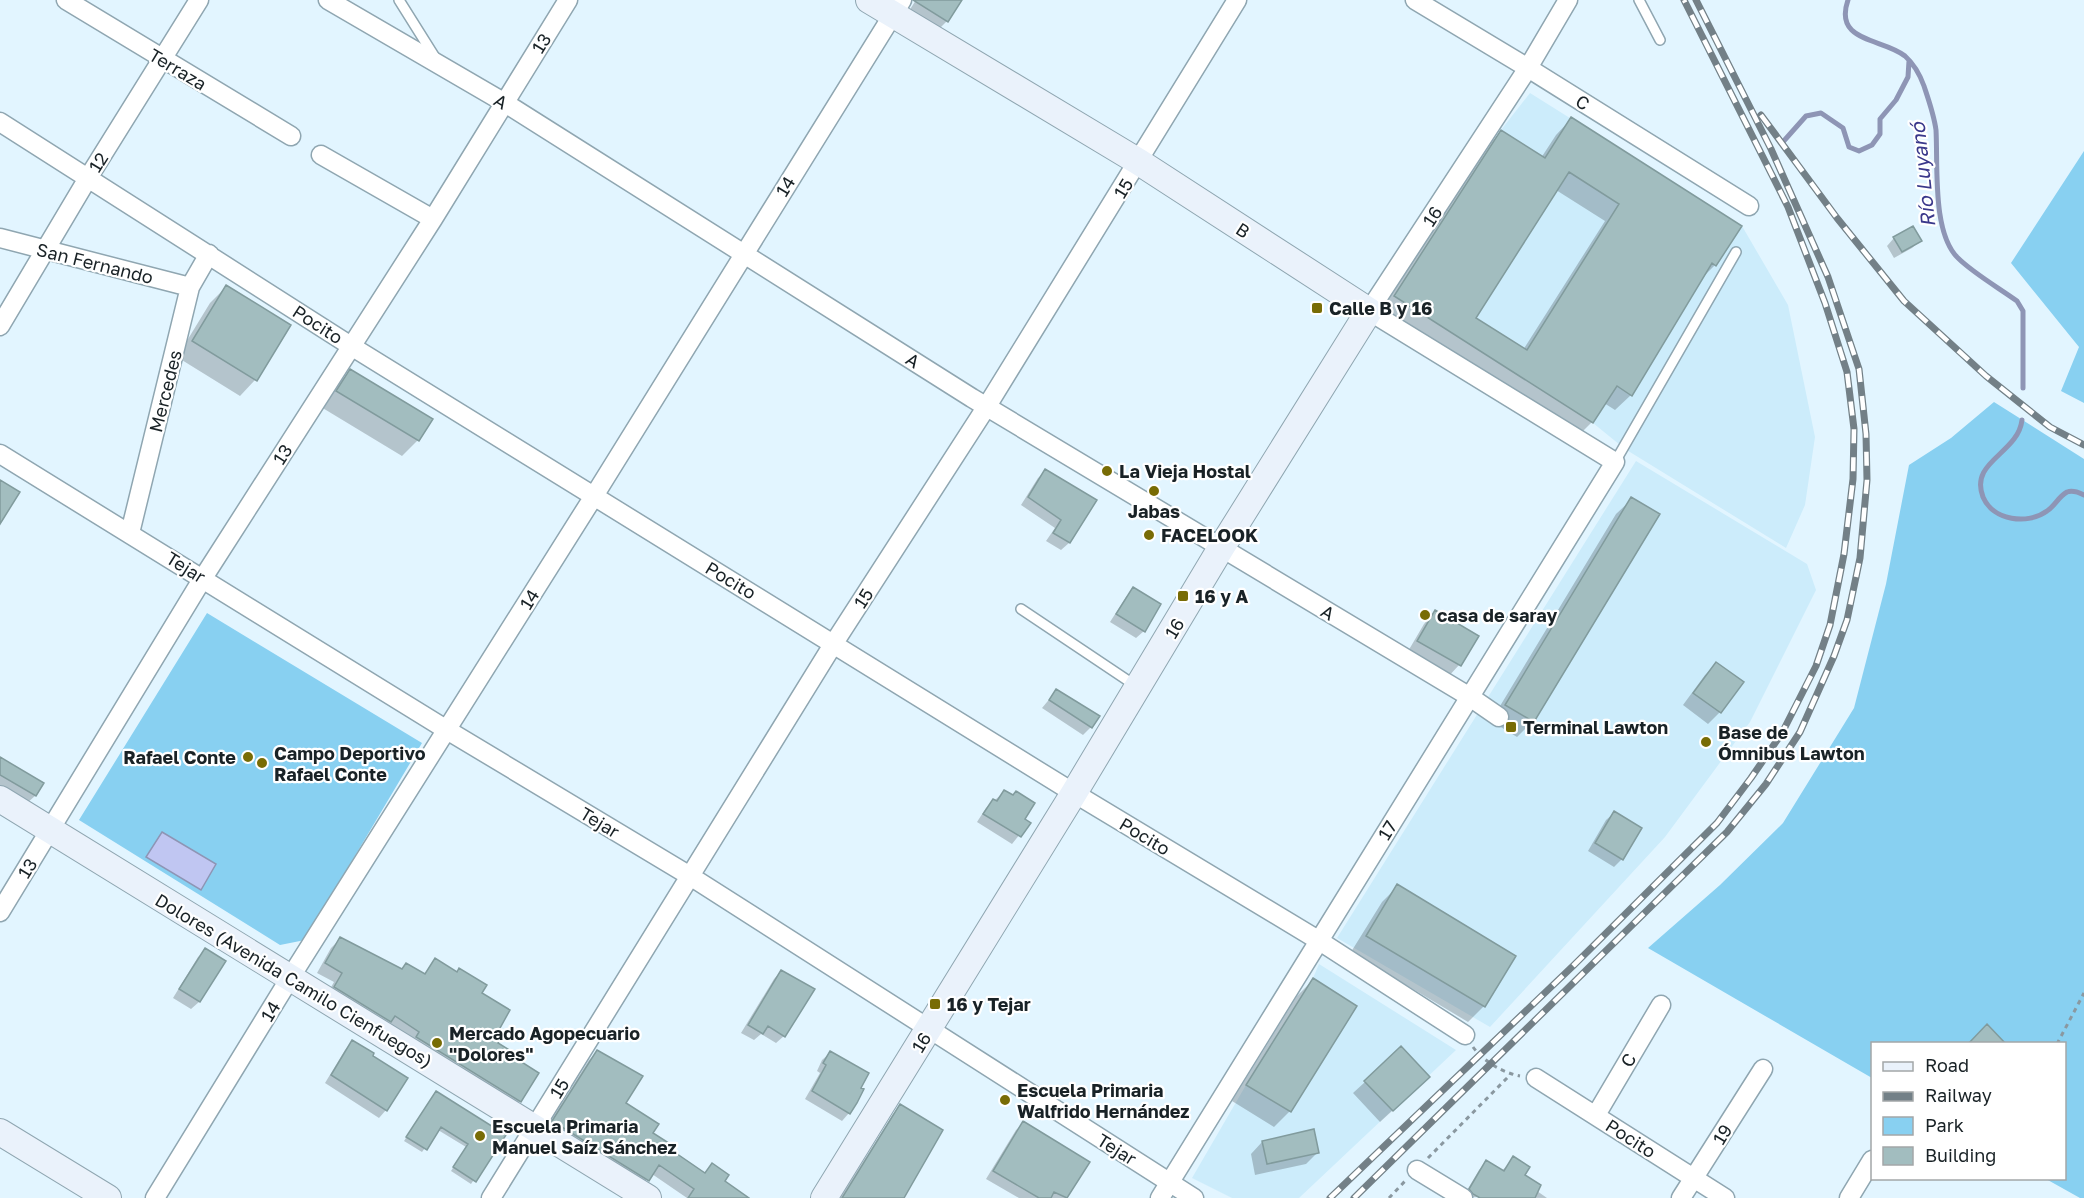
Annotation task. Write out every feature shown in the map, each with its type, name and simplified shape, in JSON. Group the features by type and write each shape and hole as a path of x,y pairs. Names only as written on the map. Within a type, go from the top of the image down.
{"street":[{"name":"Terraza","path":"66,0 291,136"},
{"name":"12","path":"0,326 88,178 200,0"},
{"name":"A","path":"328,0 504,103 987,406 1470,697 1499,717"},
{"name":"13","path":"0,912 203,578 433,219 568,0"},
{"name":"B","path":"869,0 897,7 1370,311 1615,462"},
{"name":"15","path":"491,1198 834,643 987,406 1238,0"},
{"name":"C","path":"1415,0 1749,206"},
{"name":"16","path":"824,1198 1074,793 1221,548 1370,311 1528,68 1568,0"},
{"name":"14","path":"155,1198 897,7"},
{"name":"Pocito","path":"0,122 351,346 1074,793 1318,940 1465,1035"},
{"path":"321,155 433,219"},
{"name":"San Fernando","path":"0,238 190,287"},
{"name":"Mercedes","path":"130,533 190,287 209,254"},
{"name":"Tejar","path":"0,454 447,730 690,876 929,1030 1165,1190 1194,1198"},
{"name":"17","path":"1165,1190 1615,462"},
{"name":"Dolores (Avenida Camilo Cienfuegos)","path":"0,799 648,1198"},
{"name":"C","path":"1596,1115 1661,1005"},
{"name":"19","path":"1681,1198 1763,1069"},
{"name":"Pocito","path":"1536,1078 1725,1198"},
{"path":"0,1132 108,1198"},
{"path":"1849,1198 1871,1162"},
{"path":"1417,1170 1463,1198"}],"lane":[{"path":"399,0 441,66"},
{"path":"1639,0 1660,40"},
{"path":"1615,462 1736,252"},
{"path":"1021,609 1138,687"}],"path":[{"path":"2058,1042 2084,993"},
{"path":"1465,1035 1479,1056 1511,1074 1536,1078"},
{"path":"1389,1198 1511,1074"}],"shaded area":[{"path":"1530,93 1742,226 1788,305 1815,437 1805,505 1786,548 1625,449 1593,423 1394,296 1501,130"},
{"name":"Terminal Lawton","path":"1636,461 1807,564 1816,590 1750,722 1665,837 1490,1027 1337,938"},
{"path":"162,832 216,864 201,890 146,857"},
{"path":"1319,964 1456,1050 1299,1198 1232,1198 1192,1178 1246,1085 1313,978"}],"green space":[{"path":"2084,151 2084,403 2061,391 2079,347 2011,263"},
{"path":"1994,402 2084,459 2084,1198 2048,1180 2066,1180 2066,1042 1871,1042 1871,1077 1648,948 1720,885 1783,823 1854,708 1886,584 1909,465 1951,438"},
{"name":"Rafael Conte","path":"207,613 422,743 305,940 280,945 79,820"}],"building":[{"path":"913,0 962,0 948,22"},
{"path":"1571,117 1742,226 1716,266 1712,263 1632,396 1617,386 1593,423 1394,296 1501,130 1545,158","holes":["1569,172 1619,204 1527,350 1476,318"]},
{"path":"1913,226 1922,241 1902,252 1893,237"},
{"path":"226,285 291,325 257,381 192,341"},
{"path":"350,369 433,419 419,441 336,391"},
{"path":"1045,469 1097,500 1070,543 1053,533 1061,520 1028,497"},
{"path":"0,480 20,492 0,524"},
{"path":"1631,497 1660,514 1534,722 1505,705"},
{"path":"1133,587 1161,604 1145,632 1116,614"},
{"path":"1435,610 1479,636 1461,666 1417,641"},
{"path":"1716,662 1744,682 1721,713 1693,693"},
{"path":"1056,689 1100,716 1092,728 1049,700"},
{"path":"0,757 44,783 36,796 0,775"},
{"path":"1004,790 1013,795 1016,791 1035,803 1025,819 1031,823 1021,837 983,814 993,799 997,801"},
{"path":"1614,811 1642,828 1623,860 1595,843"},
{"path":"1397,884 1516,956 1485,1007 1366,936"},
{"path":"340,937 402,969 406,963 425,974 435,958 457,972 459,968 487,985 482,993 510,1010 499,1030 504,1033 498,1043 511,1051 509,1054 539,1073 521,1102 416,1037 419,1032 395,1016 391,1022 334,987 342,973 325,963"},
{"path":"205,948 226,961 200,1002 179,989"},
{"path":"781,970 815,989 785,1037 768,1026 763,1034 748,1025"},
{"path":"1313,978 1357,1006 1291,1112 1246,1085"},
{"path":"1987,1024 2004,1042 1970,1042"},
{"path":"352,1040 408,1078 387,1111 331,1075"},
{"path":"1401,1046 1430,1077 1393,1111 1364,1081"},
{"path":"597,1050 643,1076 626,1103 659,1124 653,1133 672,1145 670,1149 705,1173 712,1163 729,1175 725,1181 749,1198 688,1198 694,1189 659,1165 649,1181 552,1121"},
{"path":"830,1051 869,1073 861,1088 864,1089 850,1114 812,1091 826,1065 823,1063"},
{"name":"Escuela Primaria Manuel Saíz Sánchez","path":"436,1091 506,1135 476,1182 453,1167 468,1144 441,1127 427,1150 406,1137"},
{"path":"900,1104 943,1130 904,1198 842,1198"},
{"path":"1023,1121 1090,1162 1067,1198 1054,1192 1051,1198 1039,1198 993,1171"},
{"path":"1314,1129 1319,1153 1267,1164 1262,1141"},
{"path":"1513,1156 1530,1167 1525,1175 1541,1185 1535,1198 1480,1198 1473,1194 1469,1189 1486,1160 1504,1171"}],"waterway":[{"name":"Río Luyanó","path":"1848,0 1845,14 1847,24 1854,32 1905,56 1921,78 1936,130 1938,198 1944,232 1950,247 1958,258 2017,301 2023,311 2023,388"},
{"path":"1782,143 1806,116 1821,113 1843,128 1849,147 1859,151 1872,145 1880,134 1880,119 1896,100 1908,77 1909,61"},
{"name":"Río Luyanó","path":"2022,420 2019,432 1988,466 1983,475 1980,485 1988,505 2003,516 2021,519 2047,511 2067,492 2084,495"}],"railway":[{"path":"1330,1198 1574,965 1717,823 1782,733 1816,666 1830,625 1844,554 1853,479 1854,429 1847,372 1825,303 1788,207 1684,0"},
{"path":"1354,1198 1727,832 1766,784 1800,732 1834,656 1847,620 1860,558 1867,480 1866,434 1859,369 1828,277 1771,149 1696,0"},
{"path":"1761,115 1837,218 1904,301 1986,376 2050,427 2084,445"}],"place":[{"name":"Calle B y 16","path":"1317,308"},
{"name":"La Vieja Hostal","path":"1107,471"},
{"name":"Jabas","path":"1154,491"},
{"name":"FACELOOK","path":"1149,535"},
{"name":"16 y A","path":"1183,596"},
{"name":"casa de saray","path":"1425,615"},
{"name":"Terminal Lawton","path":"1511,727"},
{"name":"Base de Ómnibus Lawton","path":"1706,742"},
{"name":"Rafael Conte","path":"248,757"},
{"name":"Campo Deportivo Rafael Conte","path":"262,763"},
{"name":"16 y Tejar","path":"935,1004"},
{"name":"Mercado Agopecuario \"Dolores\"","path":"437,1043"},
{"name":"Escuela Primaria Walfrido Hernández","path":"1005,1100"},
{"name":"Escuela Primaria Manuel Saíz Sánchez","path":"480,1136"}]}
